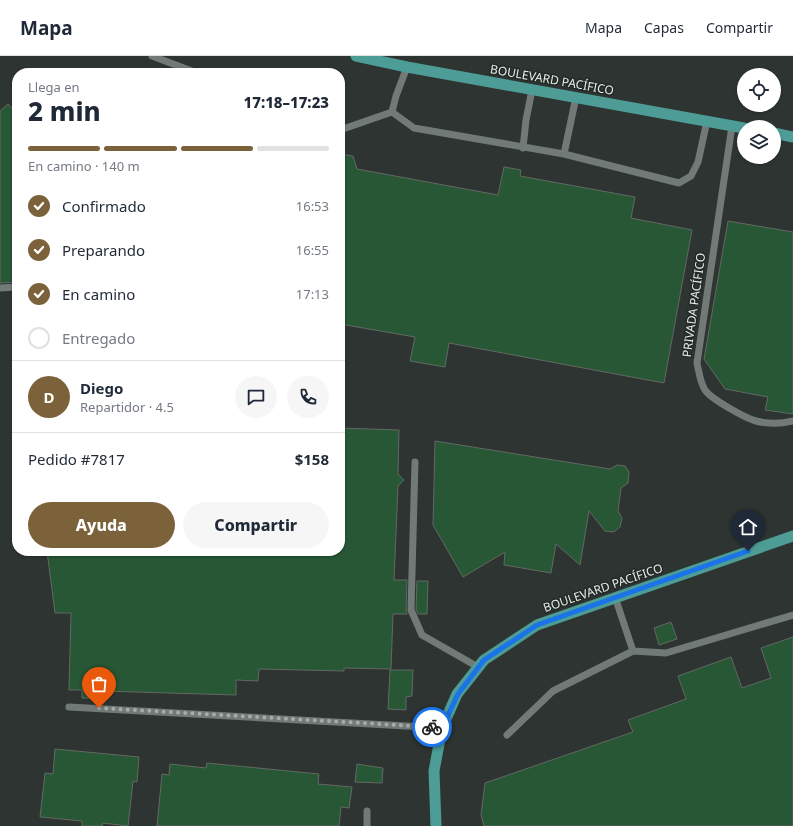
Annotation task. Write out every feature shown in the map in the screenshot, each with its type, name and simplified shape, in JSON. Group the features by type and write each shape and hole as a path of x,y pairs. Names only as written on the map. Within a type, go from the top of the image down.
{"main road":[{"name":"BOULEVARD PACÍFICO","path":"356,56 407,67 737,127"},
{"path":"781,134 793,137"},
{"name":"BOULEVARD PACÍFICO","path":"436,826 434,771 442,728 458,694 484,660 537,625 793,536"}],"lane":[{"path":"152,56 183,68"},
{"path":"392,112 396,96 407,67"},
{"path":"523,148 526,120 532,90"},
{"path":"564,154 576,97"},
{"path":"345,128 392,112"},
{"path":"392,112 414,128 564,154 680,183 691,176 698,162 707,121"},
{"name":"PRIVADA PACÍFICO","path":"732,126 697,363 699,376 705,390 714,400 754,421 770,423 793,421"},
{"path":"0,288 12,287"},
{"path":"415,462 411,610 422,635 478,668"},
{"path":"615,597 633,652"},
{"path":"507,735 553,692 633,652 666,653 793,615"},
{"path":"69,707 442,728"},
{"path":"366,811 367,826"}],"building":[{"path":"8,104 12,108 12,282 0,283 0,111"},
{"path":"345,155 353,156 357,169 498,195 504,167 521,170 520,176 635,197 631,218 692,230 664,383 449,343 445,367 410,361 415,337 345,325"},
{"path":"728,221 793,232 793,414 765,410 768,397 725,389 704,359"},
{"path":"345,428 399,430 398,474 404,480 398,486 394,580 407,580 407,614 393,614 391,669 344,668 344,671 259,669 258,681 236,680 236,695 102,691 102,698 82,698 82,690 69,690 71,613 55,613 48,556 345,556"},
{"path":"435,441 610,469 617,465 625,466 629,472 628,483 621,488 618,511 622,518 620,527 614,532 605,531 589,511 580,565 556,544 551,573 504,565 505,552 463,577 433,525"},
{"path":"417,581 428,581 427,614 418,614 416,609"},
{"path":"671,622 677,639 659,645 654,628"},
{"path":"793,637 793,826 484,826 481,815 485,783 633,732 628,720 686,699 678,676 731,657 742,688 771,678 761,648"},
{"path":"390,670 413,670 412,696 406,697 406,710 388,709"},
{"path":"55,749 139,757 137,782 133,781 128,826 103,823 102,826 82,826 82,821 40,817 45,773 53,774"},
{"path":"207,763 319,774 318,784 352,787 349,808 341,807 339,826 157,826 162,774 169,775 170,764 206,768"},
{"path":"357,764 383,768 382,783 355,782"}],"way so far":[{"path":"99,708 432,727"}],"route":[{"path":"432,727 442,728 458,694 484,660 537,625 748,551"}]}
